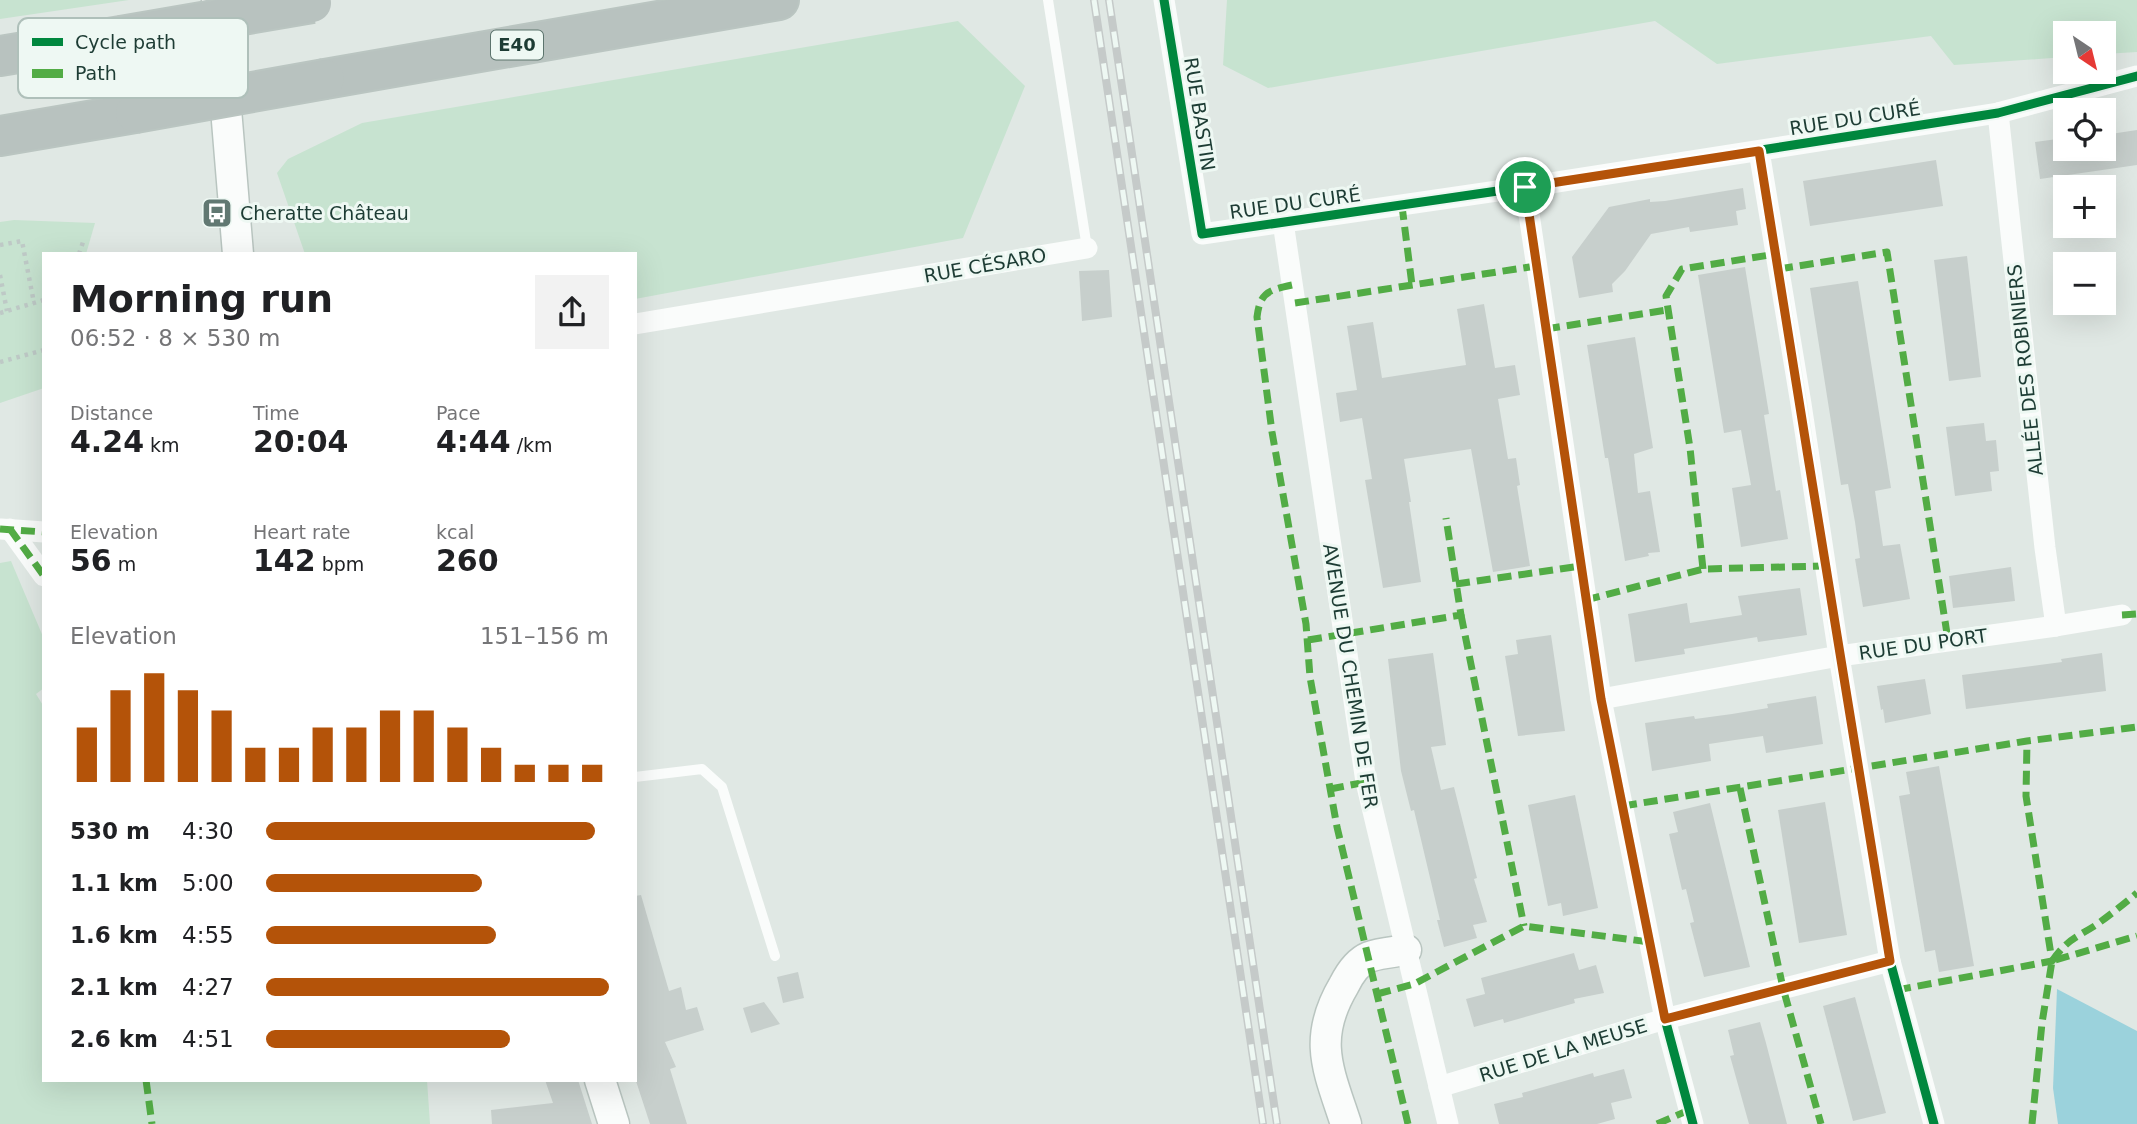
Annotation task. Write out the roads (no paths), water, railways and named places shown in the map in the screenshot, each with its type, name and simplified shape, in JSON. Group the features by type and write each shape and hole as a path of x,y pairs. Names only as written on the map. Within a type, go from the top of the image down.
{"highway":[{"name":"E40","path":"248,93 779,0"},
{"path":"224,18 321,1"},
{"path":"0,57 18,54"},
{"name":"E40","path":"0,136 219,98"}],"street":[{"path":"217,0 218,18"},
{"name":"RUE BASTIN","path":"1164,0 1202,234"},
{"name":"RUE DU CURÉ","path":"1202,234 1998,113 2137,76"},
{"path":"225,98 238,252"},
{"name":"ALLÉE DES ROBINIERS","path":"1998,113 2045,548 2056,626"},
{"path":"1759,151 1890,961 1934,1124"},
{"path":"1525,187 1601,699 1665,1019 1693,1124"},
{"name":"AVENUE DU CHEMIN DE FER","path":"1283,222 1366,782 1448,1124"},
{"name":"RUE CÉSARO","path":"637,324 1087,248"},
{"path":"5,529 42,532"},
{"path":"5,529 42,574"},
{"name":"RUE DU PORT","path":"1601,699 1839,656 2122,615"},
{"path":"1346,1124 1325,1051 1326,1027 1335,1000 1351,972 1367,958 1406,950"},
{"name":"RUE DE LA MEUSE","path":"1439,1087 1665,1019 1890,961"},
{"path":"601,1082 614,1124"}],"lane":[{"name":"RUE CÉSARO","path":"1048,0 1087,248"},
{"path":"637,777 702,769 722,787 775,956"}],"water":[{"path":"2057,989 2137,1031 2137,1124 2058,1124 2053,1088"}],"railway":[{"path":"1094,0 1263,1124"},
{"path":"1109,0 1277,1124"}],"place":[{"name":"Cheratte Château","path":"217,213"}]}
